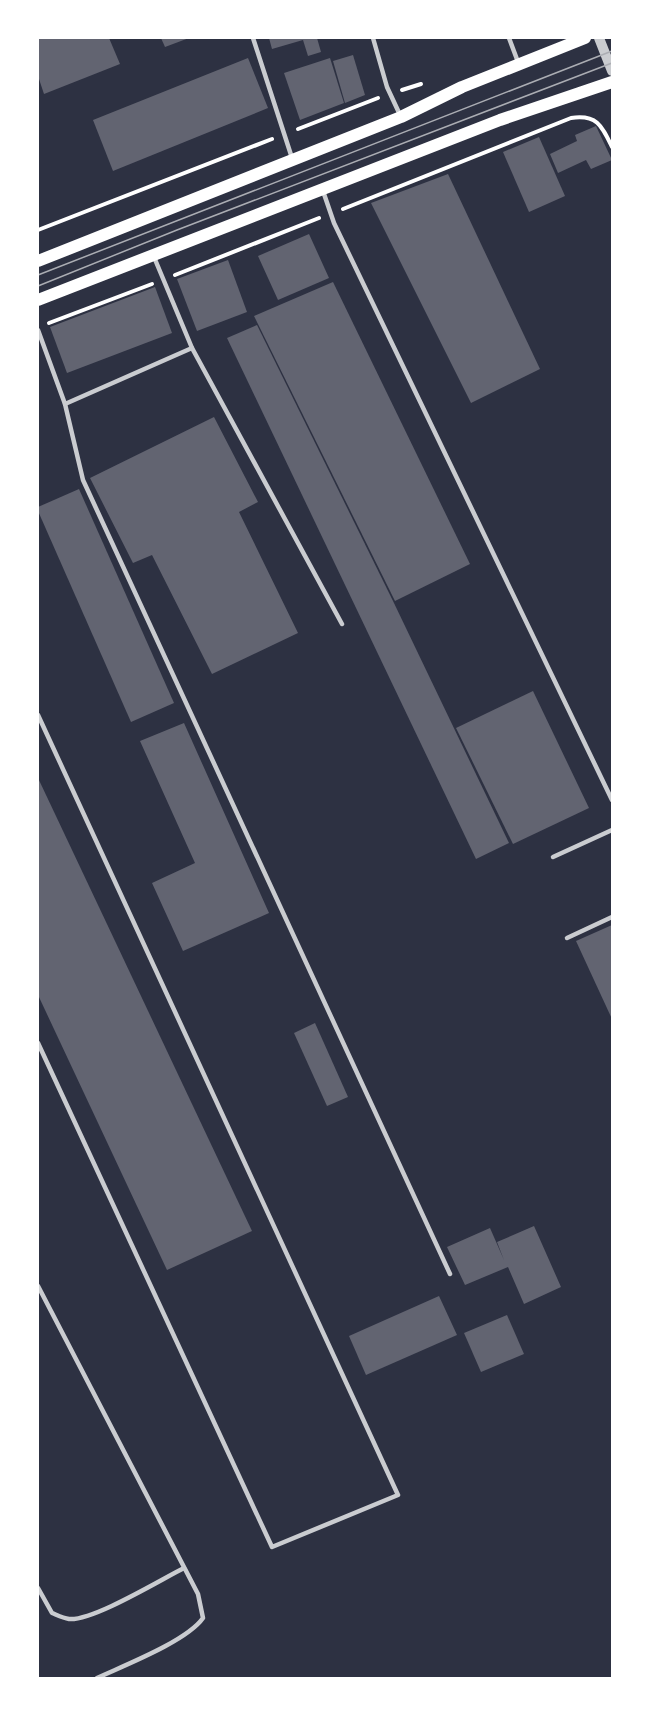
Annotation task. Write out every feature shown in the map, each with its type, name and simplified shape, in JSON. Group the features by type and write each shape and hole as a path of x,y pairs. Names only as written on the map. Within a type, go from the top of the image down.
{"main road":[{"path":"38,261 401,117 462,87 585,38"},
{"path":"38,300 500,120 612,82"}],"street":[{"path":"599,38 612,71"}],"lane":[{"path":"253,38 293,160"},
{"path":"373,38 390,94 401,117"},
{"path":"509,38 519,65"},
{"path":"322,188 339,234 612,800"},
{"path":"153,254 192,348 342,624"},
{"path":"38,330 65,404 83,480 450,1274"},
{"path":"65,404 192,348"},
{"path":"38,715 398,1495 272,1547 38,1043"},
{"path":"554,857 612,830"},
{"path":"567,938 612,917"},
{"path":"38,1286 184,1568 202,1606 204,1618 196,1628 183,1636 97,1678"},
{"path":"38,1588 51,1613 61,1617 76,1618 99,1612 184,1568"}],"path":[{"path":"38,230 284,134 424,83"},
{"path":"612,142 610,142 612,147"}],"building":[{"path":"38,38 109,38 120,64 44,94 38,76"},
{"path":"161,38 189,38 165,47"},
{"path":"269,38 317,38 321,52 308,56 303,40 272,49"},
{"path":"353,55 365,95 345,103 333,61"},
{"path":"248,58 268,108 113,171 93,120"},
{"path":"330,58 344,103 300,120 284,73"},
{"path":"596,126 612,160 591,169 586,160 558,173 550,154 577,141 575,135"},
{"path":"539,137 565,196 529,212 503,152"},
{"path":"448,174 540,369 471,403 371,203"},
{"path":"309,234 329,278 278,300 258,256"},
{"path":"228,260 247,312 197,331 177,279"},
{"path":"333,282 470,564 395,601 254,316"},
{"path":"155,287 172,333 67,373 50,327"},
{"path":"257,325 509,843 476,859 227,338"},
{"path":"214,417 258,502 239,512 298,633 212,674 152,555 133,563 90,478"},
{"path":"79,489 174,703 131,722 38,511 38,507"},
{"path":"533,691 589,808 513,844 456,728"},
{"path":"184,723 269,913 183,951 152,883 195,863 140,741"},
{"path":"38,778 252,1231 167,1270 38,995"},
{"path":"612,925 612,1019 576,941"},
{"path":"315,1023 348,1097 327,1106 294,1033"},
{"path":"534,1226 561,1287 524,1304 508,1267 465,1285 447,1247 490,1228 504,1260 497,1242"},
{"path":"439,1296 457,1335 366,1375 349,1336"},
{"path":"507,1315 524,1354 481,1372 464,1333"}],"tram line":[{"path":"38,275 612,51"},
{"path":"38,286 177,230 612,63"}]}
